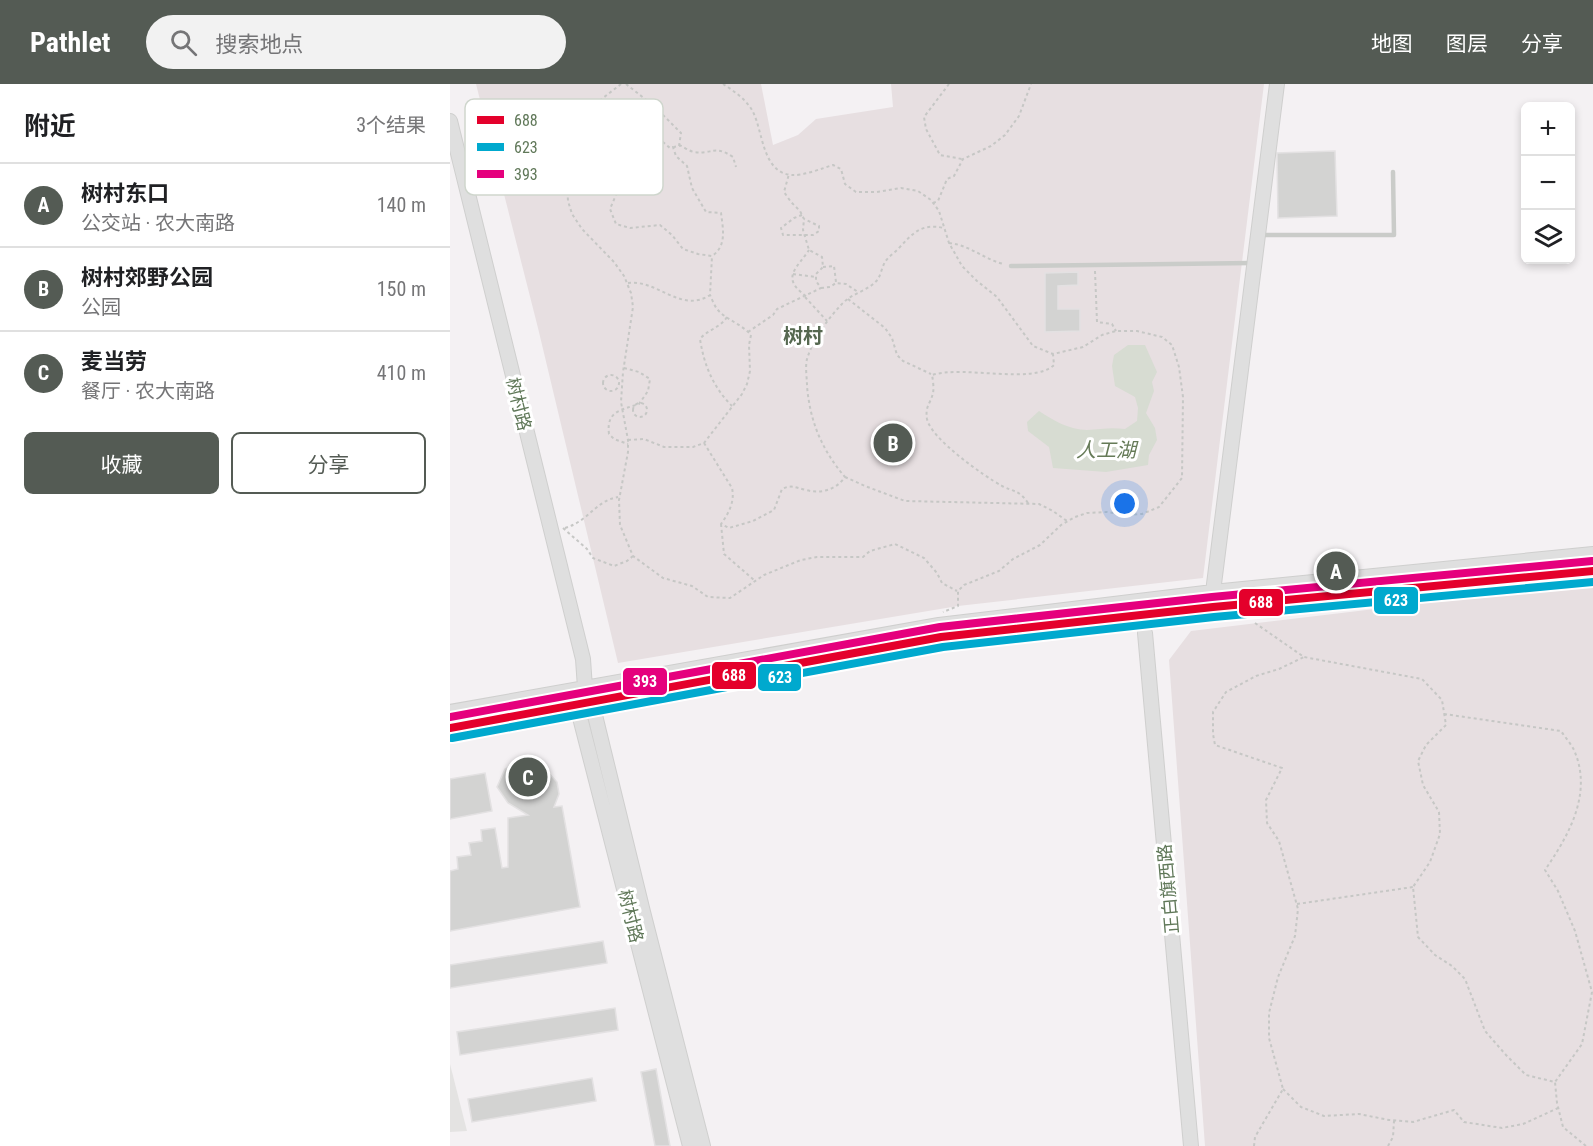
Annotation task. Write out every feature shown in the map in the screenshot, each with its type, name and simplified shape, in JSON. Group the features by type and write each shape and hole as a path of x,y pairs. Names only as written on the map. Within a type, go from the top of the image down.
{"main road":[{"path":"1213,592 1277,84"},
{"name":"树村路","path":"450,121 465,178"},
{"name":"树村路","path":"469,195 557,528 583,659 585,688 592,703 645,923 703,1146"},
{"path":"450,712 939,625 1213,592 1593,554"},
{"path":"450,728 941,637 1213,607 1593,571"},
{"name":"正白旗西路","path":"1145,633 1191,1146"},
{"name":"树村路","path":"585,688 577,706 690,1146"}],"lane":[{"path":"1257,235 1394,235 1393,172"},
{"path":"1011,266 1254,263"}],"path":[{"path":"601,99 621,84"},
{"path":"626,84 645,99"},
{"path":"723,84 747,102 754,114 766,154 778,169 792,176 833,165 841,169 845,184 856,192 877,192 901,188 918,191 933,203 939,211 949,243 962,266 998,297 1033,346 1053,354 1083,347 1102,335 1116,331 1137,331 1162,337 1172,345 1179,367 1183,397 1182,478 1159,507 1142,514 1087,513 1067,521 1040,544 1013,559 999,571 964,585 958,591 958,606 938,613"},
{"path":"949,84 924,117 926,129 940,155 963,159 991,146 1005,135 1019,116 1031,84"},
{"path":"663,115 681,133 679,145"},
{"path":"663,142 670,148 679,145"},
{"path":"679,145 692,152 717,149 723,151 733,157 736,168"},
{"path":"616,195 610,209 616,224 630,228 660,225 683,249 712,256 718,252 724,238 721,213 706,212 692,188 687,166 676,156 674,147"},
{"path":"933,203 938,201 947,180 954,176 963,159"},
{"path":"789,174 784,192 802,215 804,234 809,249 822,257 823,267"},
{"path":"567,195 572,214 582,229 614,262 631,293 633,307 624,368 622,409 628,444 627,464 620,497 620,525 633,556 663,578 692,586 708,597 730,598 755,580 778,568 801,560 817,556 863,557 870,551 895,544 924,558 942,583 958,591"},
{"path":"802,215 781,228 783,235 813,235 819,231 819,226 804,219"},
{"path":"944,228 933,226 918,230 909,236 885,262 879,278 872,285 843,302 827,321 813,344 807,360 808,400 811,419 820,442 845,477 905,501 1039,504 1067,521"},
{"path":"949,243 958,243 981,252 994,262 1011,266"},
{"path":"809,249 799,261 793,274 793,281 797,290 806,296 827,321"},
{"path":"628,440 644,439 664,447 693,447 704,443 742,394 750,371 750,335 717,309 710,295 712,256"},
{"path":"1095,265 1097,322 1112,324 1116,331"},
{"path":"821,288 816,281 816,274 823,267 834,266 836,283"},
{"path":"793,274 816,278"},
{"path":"748,332 773,315 777,309 821,288 830,287 836,283 846,284 858,292"},
{"path":"627,284 644,284 667,296 688,301 704,299 710,295"},
{"path":"848,299 885,328 892,338 897,355 933,375 943,372 979,371 1015,375 1047,371 1054,365 1053,354"},
{"path":"727,317 723,323 704,334 700,339 705,364 711,378 720,394 732,406"},
{"path":"624,368 639,372 650,379 648,391 639,404 634,407 633,411 636,416 645,415 643,405 639,404 622,409 609,420 609,434 628,444"},
{"path":"617,389 619,381 615,376 610,375 603,379 602,384 607,391 623,390"},
{"path":"933,375 933,393 926,407 928,423 939,440 960,454 972,467 1003,486 1021,493 1028,503"},
{"path":"704,443 734,495 729,512 721,524 724,554 755,580"},
{"path":"721,524 729,528 766,515 774,510 782,489 786,487 832,490 845,477"},
{"path":"557,528 577,524 604,501 620,497"},
{"path":"557,528 587,549 593,558 614,566 633,556"},
{"path":"1255,623 1304,657 1422,679 1442,700 1446,725 1426,745 1418,761 1423,785 1439,812 1440,834 1430,862 1413,887 1418,937 1434,955 1452,966 1465,979 1485,1031 1526,1075 1555,1082"},
{"path":"1304,657 1279,669 1256,676 1226,693 1213,712 1215,745 1282,768 1266,800 1267,824 1279,841 1298,909 1295,936 1278,977 1269,1013 1269,1038 1283,1089 1300,1107 1324,1116 1359,1114 1394,1121 1413,1122 1454,1110 1464,1122 1502,1128 1523,1124 1559,1108"},
{"path":"1444,714 1561,731 1575,751 1582,775 1582,802 1572,829 1545,870 1558,891 1575,931 1592,993 1582,1044 1555,1082 1563,1127 1586,1146"},
{"path":"1297,904 1413,887"},
{"path":"1254,1146 1255,1137 1283,1089"},
{"path":"1388,1146 1393,1137 1394,1121"}],"shaded area":[{"path":"476,84 761,84 773,145 798,135 816,119 893,107 891,84 1264,84 1203,578 958,606 618,663 504,195 663,195 663,99 480,99"},
{"path":"1593,583 1593,1146 1205,1146 1169,660 1191,631"},
{"path":"450,1064 467,1131 450,1132"}],"water":[{"name":"人工湖","path":"1128,345 1145,345 1157,372 1152,382 1154,391 1146,413 1155,428 1157,440 1149,455 1148,465 1106,472 1053,468 1049,447 1028,431 1027,422 1039,411 1062,424 1080,430 1125,429 1137,421 1138,408 1135,397 1115,386 1112,366 1114,355"}],"building":[{"path":"1335,151 1337,216 1278,218 1277,153"},
{"path":"1078,272 1078,285 1058,286 1058,309 1080,309 1080,331 1045,332 1045,273"},
{"path":"516,763 533,764 546,770 557,782 559,794 554,807 562,806 580,907 450,931 450,871 458,869 457,857 471,855 469,843 482,841 481,830 495,828 502,868 508,867 508,818 528,815 508,803 497,787 505,769"},
{"path":"485,773 492,811 450,819 450,779"},
{"path":"603,941 607,963 450,988 450,965"},
{"path":"615,1008 618,1030 460,1055 457,1032"},
{"path":"656,1069 670,1146 655,1146 641,1072"},
{"path":"592,1078 596,1101 472,1122 468,1099"}],"transit line":[{"name":"393","path":"450,717 940,627 1212,597 1592,561"},
{"name":"688","path":"450,728 941,637 1213,607 1593,571"},
{"name":"623","path":"452,738 943,647 1214,617 1593,582"}],"place":[{"name":"树村郊野公园","path":"893,443"},
{"name":"树村东口","path":"1336,571"},
{"name":"麦当劳","path":"528,777"}],"district":[{"name":"树村","path":"803,336"}]}
